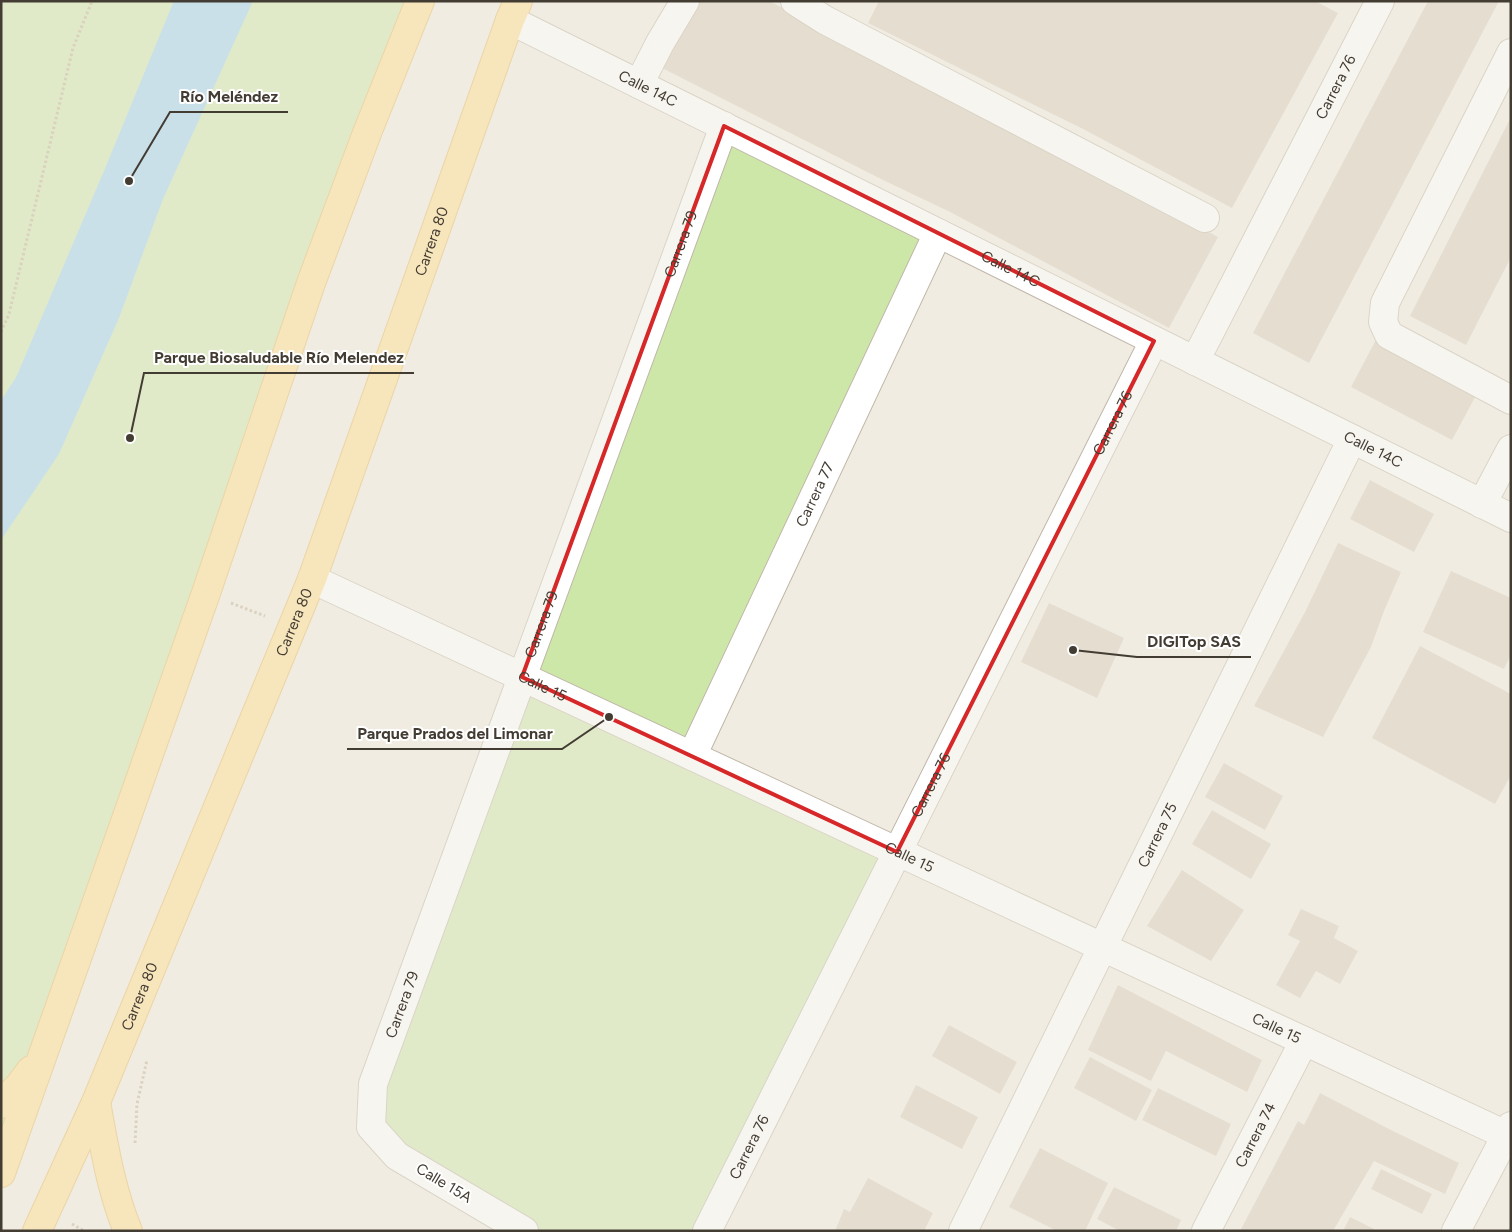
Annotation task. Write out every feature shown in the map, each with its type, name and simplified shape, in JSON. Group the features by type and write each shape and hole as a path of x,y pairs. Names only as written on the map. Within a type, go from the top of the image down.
{"main road":[{"path":"1,1173 206,593 311,283 420,1"},
{"name":"Carrera 80","path":"37,1231 96,1102 312,579 514,10"},
{"path":"1,1104 19,1086 36,1063 48,1038"},
{"path":"96,1102 105,1153 122,1217 128,1231"}],"street":[{"path":"639,84 684,1"},
{"path":"795,1 825,20 1205,218"},
{"name":"Carrera 76","path":"1195,361 1380,1"},
{"name":"Calle 14C","path":"514,10 639,84 1511,518"},
{"path":"1510,59 1385,304 1383,322 1388,335 1511,400"},
{"name":"Carrera 79","path":"371,1126 373,1084 724,126"},
{"name":"Carrera 77","path":"692,756 938,233"},
{"name":"Carrera 76","path":"707,1231 1154,341"},
{"name":"Carrera 75","path":"963,1231 1352,438"},
{"path":"1482,504 1511,449"},
{"name":"Calle 15","path":"312,579 1304,1041 1508,1131"},
{"name":"Carrera 74","path":"1206,1231 1304,1041"},
{"name":"Calle 15A","path":"371,1126 397,1156 524,1231"},
{"path":"1456,1231 1508,1131"}],"path":[{"path":"1,332 9,314 73,48 92,1"},
{"path":"230,602 272,618"}],"highlighted area":[{"path":"724,126 1154,341 897,852 522,677"}],"green space":[{"path":"1,1 420,1 1,1173"},
{"path":"724,126 938,233 692,756 897,852 707,1231 524,1231 371,1127"}],"water":[{"path":"219,1 253,1 163,199 119,318 59,454 1,540 1,474 32,432 63,365 108,256"}],"building":[{"path":"695,1 769,1 932,82 1218,237 1169,328 950,212 662,68"},
{"path":"879,1 1315,1 1338,13 1232,208 1083,129 868,23"},
{"path":"1428,1 1499,1 1309,363 1253,333"},
{"path":"1511,117 1511,257 1466,345 1410,316"},
{"path":"1378,336 1479,390 1452,440 1351,387"},
{"path":"1370,480 1434,514 1414,552 1350,519"},
{"path":"1338,543 1401,572 1371,647 1323,737 1254,706 1305,612"},
{"path":"1451,571 1511,598 1511,655 1504,669 1423,632"},
{"path":"1049,603 1124,638 1097,698 1021,662"},
{"path":"1420,646 1511,694 1511,775 1495,804 1372,738"},
{"path":"1224,763 1283,796 1265,830 1205,797"},
{"path":"1212,810 1271,844 1251,879 1192,844"},
{"path":"1182,870 1244,910 1211,961 1147,926"},
{"path":"1301,909 1339,926 1334,938 1358,951 1340,984 1316,971 1300,998 1276,985 1300,941 1288,935"},
{"path":"1118,985 1262,1060 1247,1092 1166,1051 1151,1081 1088,1050"},
{"path":"949,1025 1017,1062 1000,1094 932,1056"},
{"path":"1090,1057 1152,1090 1136,1121 1074,1088"},
{"path":"916,1085 978,1117 962,1149 900,1117"},
{"path":"1158,1088 1231,1124 1216,1156 1142,1120"},
{"path":"1320,1093 1459,1163 1445,1194 1374,1161 1333,1231 1240,1231 1298,1121 1304,1125"},
{"path":"1040,1148 1108,1183 1085,1231 1057,1231 1009,1207"},
{"path":"1381,1169 1432,1194 1422,1214 1371,1189"},
{"path":"868,1178 933,1213 924,1231 835,1231 844,1209 850,1212"},
{"path":"1114,1187 1181,1220 1176,1231 1120,1231 1097,1219"},
{"path":"1350,1217 1378,1231 1343,1231"}],"waterway":[{"path":"1,450 40,390 203,1"}],"place":[{"name":"Río Meléndez","path":"129,181"},
{"name":"Parque Biosaludable Río Melendez","path":"130,438"},
{"name":"DIGITop SAS","path":"1073,650"},
{"name":"Parque Prados del Limonar","path":"609,717"}]}
